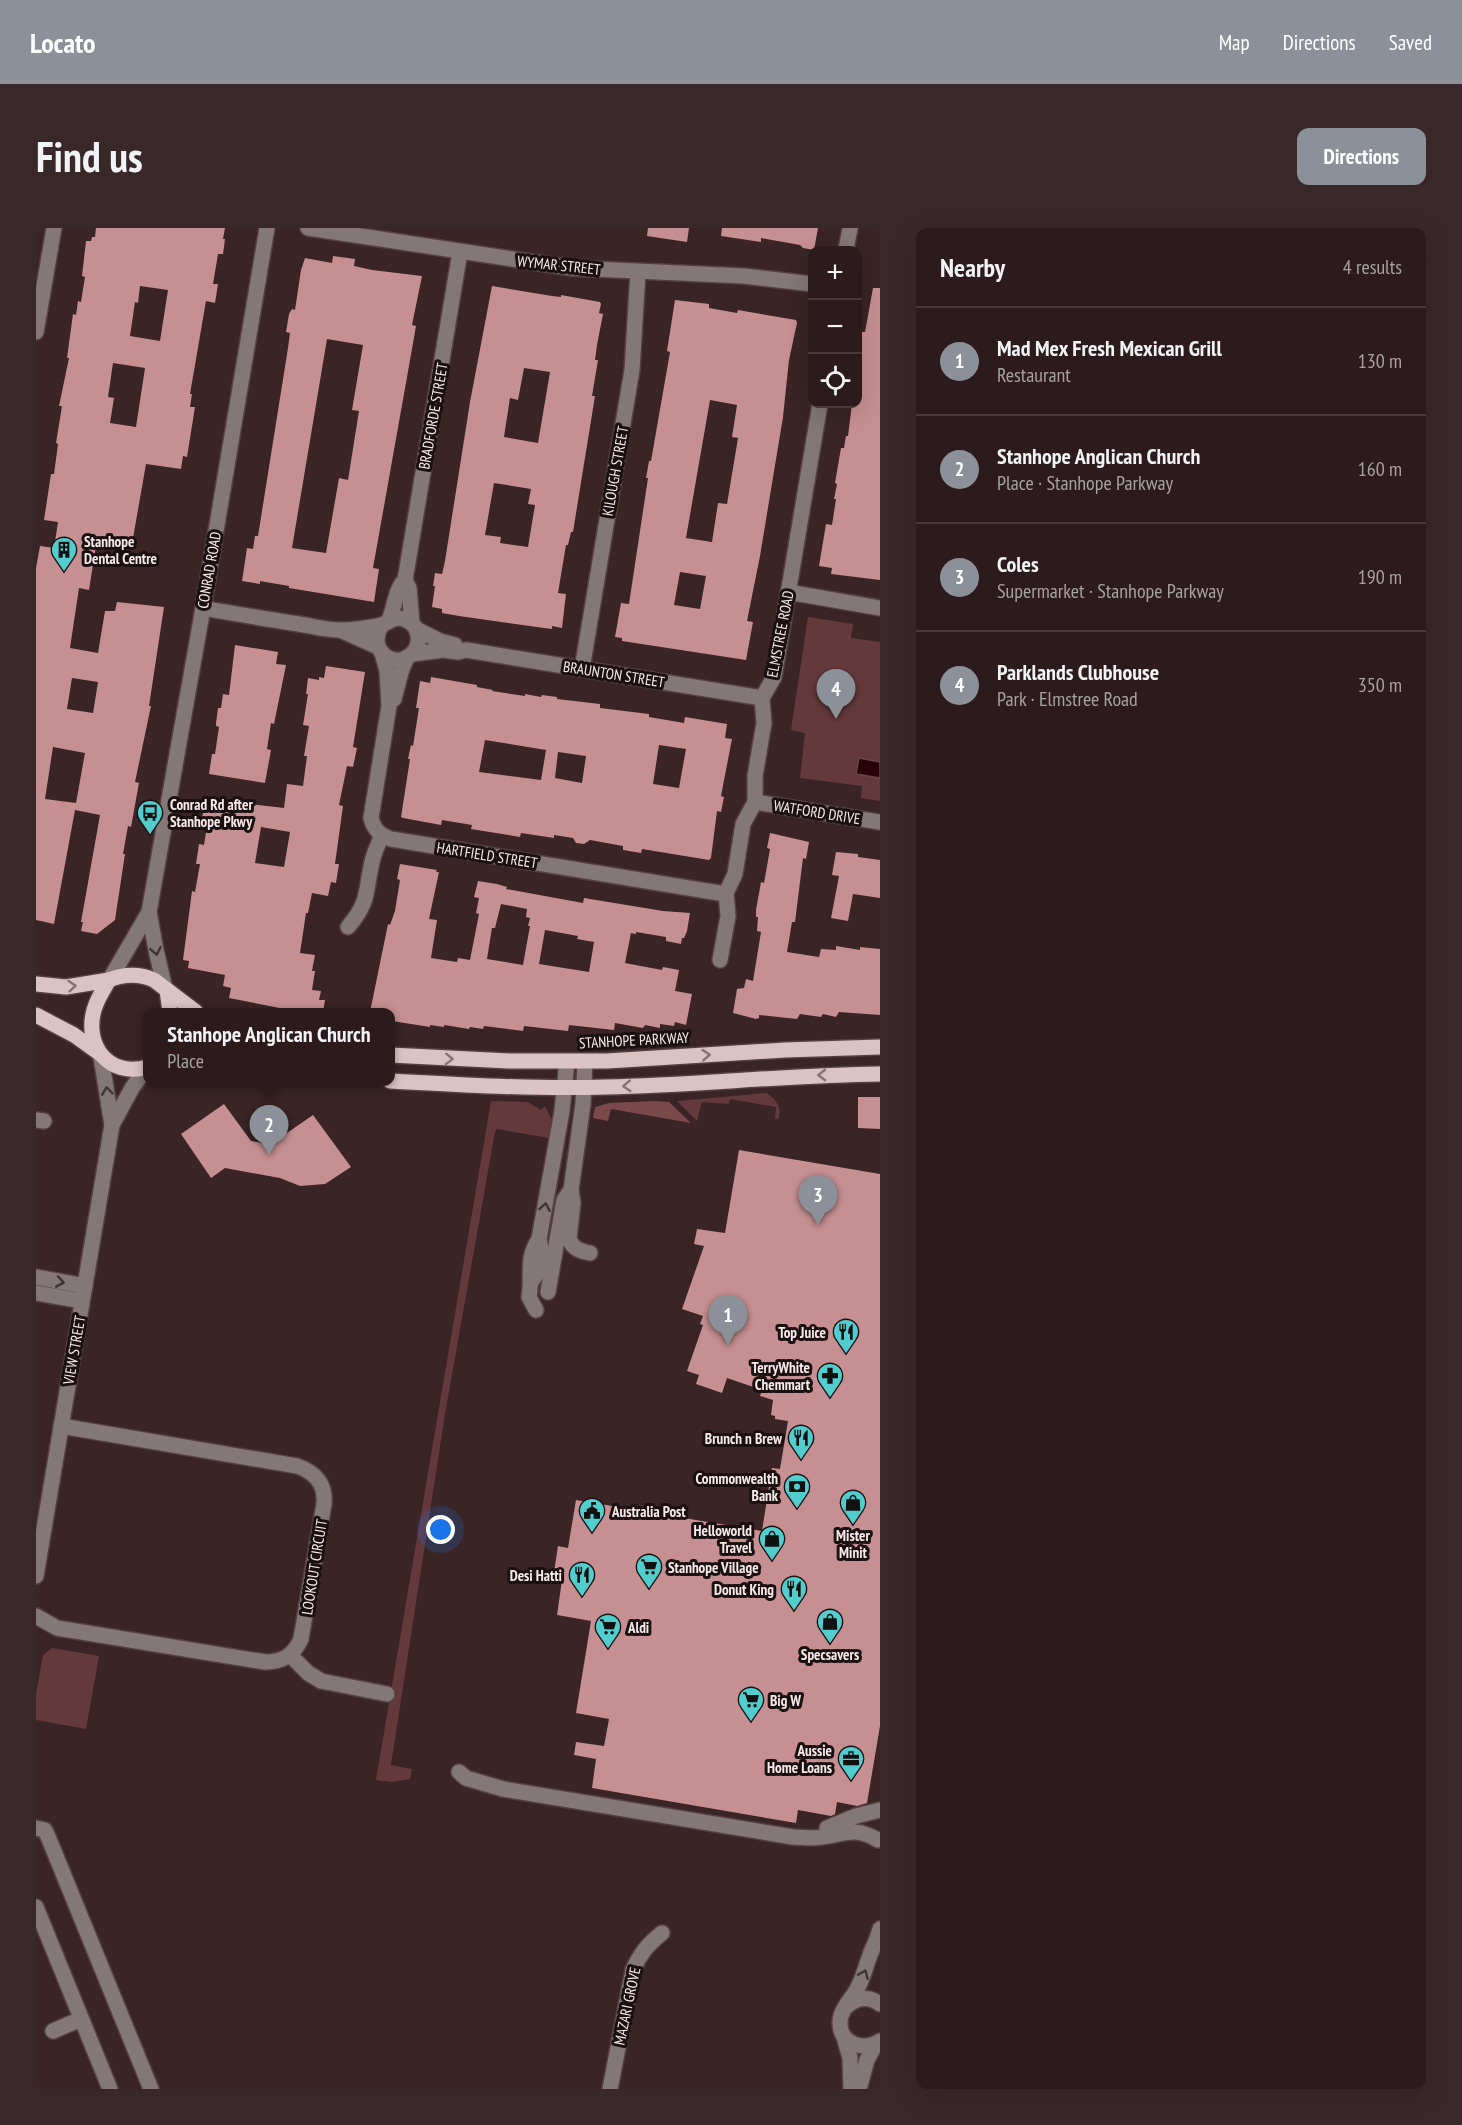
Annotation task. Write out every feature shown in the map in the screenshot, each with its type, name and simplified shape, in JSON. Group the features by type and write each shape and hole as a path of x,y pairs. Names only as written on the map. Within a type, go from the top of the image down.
{"main road":[{"path":"36,984 66,987 138,975 154,980 191,1008"},
{"path":"100,1055 94,1038 92,1021 98,1000 109,980"},
{"path":"166,989 169,1008"},
{"path":"36,1015 74,1035 114,1066 143,1068"},
{"name":"STANHOPE PARKWAY","path":"395,1055 509,1061 585,1061 880,1047"},
{"path":"395,1082 505,1088 566,1088 812,1075 880,1074"}],"street":[{"path":"36,332 54,228"},
{"name":"CONRAD ROAD","path":"109,980 149,912 267,228"},
{"name":"WYMAR STREET","path":"308,228 572,268 756,277 808,283"},
{"path":"847,246 850,228"},
{"name":"BRADFORDE STREET","path":"385,622 395,603 399,586 405,580 460,252"},
{"name":"KILOUGH STREET","path":"582,669 632,370 638,272"},
{"name":"ELMSTREE ROAD","path":"726,893 735,874 743,824 755,802 755,776 764,723 762,698 774,677 819,408"},
{"name":"BRADFORDE STREET","path":"405,580 409,588 414,626"},
{"path":"788,592 880,608"},
{"path":"203,608 339,630 380,650 394,660 410,655"},
{"path":"339,630 400,618 414,626 418,642 401,672 394,699 389,706"},
{"path":"348,927 364,903 372,862 382,836 375,830 371,812 389,706 387,671 377,635 385,622"},
{"name":"BRAUNTON STREET","path":"414,626 432,638 466,650 762,698"},
{"name":"BRAUNTON STREET","path":"410,655 443,650 458,652 466,650"},
{"name":"WATFORD DRIVE","path":"755,802 880,822"},
{"name":"HARTFIELD STREET","path":"382,836 726,893"},
{"path":"720,960 728,916 726,893"},
{"name":"CONRAD ROAD","path":"149,912 166,989"},
{"name":"VIEW STREET","path":"100,1055 112,1125"},
{"path":"536,1310 529,1298 531,1282 539,1272 543,1252 539,1239 566,1088 567,1061"},
{"path":"585,1061 584,1087 570,1190 573,1203 569,1239 571,1245 576,1249 590,1253"},
{"name":"VIEW STREET","path":"36,1576 112,1125 143,1073"},
{"path":"548,1292 564,1200 570,1190"},
{"path":"36,1278 83,1293"},
{"path":"36,1293 83,1293"},
{"name":"LOOKOUT CIRCUIT","path":"61,1426 297,1466 313,1473 322,1487 324,1504 303,1632 298,1646 290,1655"},
{"path":"36,1617 57,1628 265,1662 280,1660 290,1655 308,1673 321,1681 387,1694"},
{"path":"459,1772 466,1778 502,1789 793,1837 822,1837 855,1831 865,1833 879,1841"},
{"path":"483,1782 504,1781 805,1831 828,1827 856,1816 880,1812 875,1826 879,1841"},
{"path":"36,1828 45,1830 49,1839 151,2089"},
{"path":"36,1907 110,2089"},
{"name":"MAZARI GROVE","path":"610,2089 633,1970 646,1946 662,1933"},
{"path":"850,2089 850,2060 840,2021 879,1938"},
{"path":"846,2006 859,1999 868,1998 880,2004"},
{"path":"53,2031 81,2019"},
{"path":"844,2037 859,2047 878,2043"},
{"path":"859,2089 866,2063 878,2043"}],"shaded area":[{"path":"808,617 853,624 851,638 880,642 880,801 861,798 862,786 800,778 805,733 791,730"},
{"path":"859,758 880,762 880,778 856,774"},
{"path":"767,1093 778,1104 780,1111 778,1119 775,1119 776,1107 730,1099 729,1104 702,1102 697,1121 677,1101"},
{"path":"491,1101 528,1102 541,1110 545,1106 552,1120 549,1138 497,1129 495,1132 445,1414 391,1765 412,1769 410,1779 392,1782 376,1780"},
{"path":"669,1102 691,1123 611,1109 608,1121 593,1118 595,1107 609,1103"},
{"path":"52,1648 99,1656 86,1729 36,1720 36,1694 43,1655"}],"building":[{"path":"96,228 225,228 223,254 218,254 213,284 218,284 215,303 206,301 190,394 192,394 190,407 195,407 187,457 183,456 181,469 146,464 132,544 97,539 89,590 79,588 70,648 98,653 105,611 115,611 117,602 164,607 149,706 151,706 135,782 139,783 131,827 128,826 123,854 125,854 115,920 97,934 81,931 83,922 81,922 100,815 75,810 54,924 36,920 36,568 40,546 54,548 58,522 44,520 58,444 56,443 62,406 59,406 69,358 67,358 73,314 76,315 78,301 81,302 85,277 82,276 86,241 91,241 92,237 95,237","holes":["140,286 168,290 160,341 130,336 135,302 138,303","113,363 145,368 136,427 110,423 114,398 108,397","72,678 98,682 93,713 67,709","53,747 85,753 76,803 45,799"]},
{"path":"648,228 689,228 687,242 647,236"},
{"path":"722,228 818,228 815,246 808,246 808,249 800,245 761,238 761,242 721,236"},
{"path":"333,256 355,259 354,266 422,276 412,325 416,326 373,568 379,569 374,602 260,581 260,584 242,581 247,548 253,549 255,536 258,536 288,348 290,333 286,332 289,314 292,309 295,310 301,270 305,258 332,263","holes":["327,339 363,345 352,410 359,411 348,480 339,478 326,553 292,548"]},
{"path":"492,286 600,302 599,313 603,314 595,360 598,360 592,396 595,396 573,532 566,545 558,593 566,594 562,628 552,626 552,629 459,616 442,613 442,609 432,607 435,573 442,574 445,561 470,402","holes":["524,368 550,372 538,443 504,437 510,398 518,400","494,483 531,489 528,504 535,505 528,547 500,543 501,537 485,535"]},
{"path":"873,288 880,288 880,580 831,574 832,568 819,566 826,524 832,525 836,499 834,499 837,484 835,483 841,448 844,448 846,436 848,436 852,408 862,408 862,332 865,332"},
{"path":"675,300 709,304 709,308 737,313 738,310 796,320 797,323 789,360 783,417 760,556 747,621 753,622 746,660 622,641 622,638 615,637 621,603 629,604 648,478 646,478 670,352 667,351","holes":["710,400 737,405 732,437 738,438 727,504 718,503 712,542 686,538","680,572 706,576 700,609 674,605"]},
{"path":"235,645 278,652 276,664 286,665 274,724 271,723 267,749 271,750 265,783 209,774 219,727 216,726 218,708 221,708 223,694 229,695"},
{"path":"326,666 365,672 353,747 357,748 353,767 347,766 339,805 343,806 335,864 339,864 336,883 331,882 328,896 312,893 308,913 306,913 300,953 315,955 312,990 321,991 319,1000 325,1000 324,1008 280,1008 229,998 231,988 223,986 225,975 188,968 189,961 183,960 192,891 195,892 200,864 196,864 199,844 204,845 208,819 202,818 206,799 284,808 287,784 303,786 307,756 304,756 309,726 303,725 308,678 319,680 319,677 324,678","holes":["261,827 290,832 284,867 255,863"]},
{"path":"431,677 477,685 477,687 492,691 525,696 525,694 541,697 542,695 600,704 600,708 649,714 649,717 684,723 685,717 727,724 725,738 732,739 721,796 724,797 721,812 717,811 711,858 709,860 642,849 641,853 623,850 623,846 590,840 584,844 576,843 573,838 554,835 554,838 521,833 520,837 471,829 472,825 442,820 441,825 401,817 410,759 408,759 411,745 413,746 419,708 416,708 420,681 430,683","holes":["485,740 546,750 541,780 479,772","659,745 686,749 679,788 653,784","558,752 586,756 582,783 555,778"]},
{"path":"770,833 809,842 806,859 803,858 795,922 792,922 787,952 819,957 821,949 836,950 836,946 860,950 860,947 880,949 880,1015 839,1012 836,1017 823,1014 821,1017 800,1014 797,1019 759,1015 756,1019 733,1013 737,989 744,988 746,979 753,981 761,932 757,931 756,910 761,882 764,883 770,849 767,848"},
{"path":"836,852 858,854 858,857 880,860 880,898 853,894 848,921 831,918 839,876 832,875"},
{"path":"400,864 439,872 429,919 437,920 431,958 457,962 458,958 470,960 479,914 476,913 479,898 474,897 478,881 497,884 507,887 506,889 583,903 584,898 663,911 690,913 687,931 681,944 666,941 666,937 631,933 625,963 662,970 663,967 679,970 675,991 692,994 686,1025 675,1022 674,1026 660,1024 660,1028 645,1025 643,1028 615,1023 614,1030 569,1025 568,1031 524,1026 523,1031 484,1026 483,1029 444,1025 444,1027 430,1025 430,1027 395,1021 395,1008 371,1008 388,924 390,925 395,911 400,880 397,879","holes":["501,904 527,909 526,917 530,918 528,926 530,926 523,965 487,959 492,928 495,928","545,930 578,936 577,939 594,942 589,972 539,964"]},
{"path":"858,1097 880,1097 880,1129 858,1128"},
{"path":"224,1104 251,1141 271,1144 313,1115 351,1167 325,1184 300,1186 280,1178 225,1168 211,1178 181,1134"},
{"path":"739,1150 880,1174 880,1726 867,1803 857,1806 837,1802 835,1814 831,1816 798,1810 796,1823 592,1788 596,1759 574,1755 576,1742 604,1746 609,1719 576,1713 591,1621 557,1615 563,1573 554,1572 558,1546 568,1548 576,1500 762,1531 772,1468 780,1469 788,1421 775,1419 775,1416 771,1415 773,1400 760,1396 762,1390 727,1378 722,1393 696,1384 699,1375 687,1371 703,1325 700,1324 703,1316 682,1309 704,1246 694,1244 697,1229 725,1233"}],"place":[{"name":"Stanhope Dental Centre","path":"64,573"},
{"name":"Parklands Clubhouse","path":"836,719"},
{"name":"Conrad Rd after Stanhope Pkwy","path":"150,836"},
{"name":"Stanhope Anglican Church","path":"269,1155"},
{"name":"Coles","path":"818,1225"},
{"name":"Mad Mex Fresh Mexican Grill","path":"728,1345"},
{"name":"Top Juice","path":"846,1355"},
{"name":"TerryWhite Chemmart","path":"830,1399"},
{"name":"Brunch n Brew","path":"801,1461"},
{"name":"Commonwealth Bank","path":"797,1510"},
{"name":"Mister Minit","path":"853,1526"},
{"name":"Australia Post","path":"592,1534"},
{"name":"Helloworld Travel","path":"772,1562"},
{"name":"Stanhope Village","path":"649,1590"},
{"name":"Desi Hatti","path":"582,1598"},
{"name":"Donut King","path":"794,1612"},
{"name":"Specsavers","path":"830,1645"},
{"name":"Aldi","path":"608,1650"},
{"name":"Big W","path":"751,1723"},
{"name":"Aussie Home Loans","path":"851,1782"}]}
